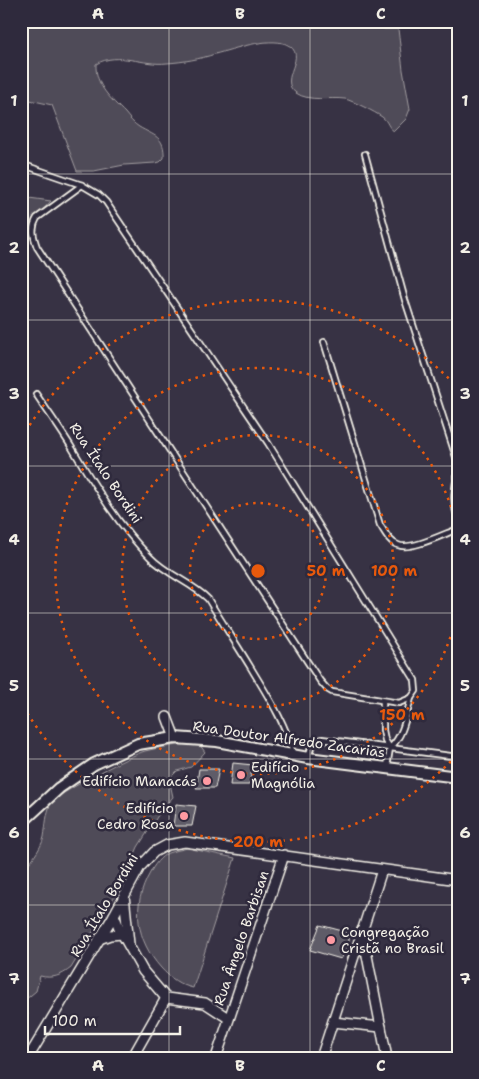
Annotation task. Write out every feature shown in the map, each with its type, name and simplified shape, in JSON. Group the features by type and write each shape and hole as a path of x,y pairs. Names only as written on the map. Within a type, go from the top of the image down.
{"street":[{"path":"167,717 174,738"},
{"name":"Rua Doutor Alfredo Zacarias","path":"21,823 59,788 94,764 138,744 174,738 217,741 308,758 458,777"},
{"name":"Rua Ítalo Bordini","path":"28,1058 146,859 167,845 185,842 458,880"},
{"name":"Rua Ângelo Barbisan","path":"216,1058 284,855"},
{"path":"320,1058 382,870"},
{"path":"124,895 130,944"},
{"path":"114,915 143,971 166,998 205,1003 228,1018"},
{"path":"362,927 387,1058"},
{"path":"99,939 110,935 123,934"},
{"path":"132,1058 166,998"},
{"path":"333,1022 381,1028"}],"lane":[{"path":"365,154 405,300 458,463"},
{"path":"21,164 82,185 99,195 106,202 268,443 415,680 416,691 411,698 398,741 390,748"},
{"path":"82,185 37,218 32,234 37,247 320,681 332,692 398,704 411,698"},
{"path":"324,342 380,525 387,537 396,545 406,548 458,529"},
{"name":"Rua Ítalo Bordini","path":"36,394 72,448 92,483 124,527 158,566 202,593 208,599 263,688 290,740 293,755"},
{"path":"458,467 454,490 454,509 458,518"},
{"path":"384,701 385,740 390,748 388,767"},
{"path":"308,758 312,744 322,740 458,757"}],"shaded area":[{"path":"21,21 371,21 384,29 398,29 410,109 406,119 394,131 382,117 349,100 301,96 291,87 291,74 295,61 293,49 286,44 278,42 250,44 197,59 173,63 149,63 122,59 105,60 96,64 96,72 101,85 109,97 133,123 158,138 163,145 164,158 160,162 155,163 124,165 94,171 77,171 52,105 21,98"},
{"path":"21,190 29,198 51,201 30,224 21,243"},
{"path":"197,741 205,752 191,767 177,771 169,779 173,797 162,809 138,847 122,884 71,968 56,976 40,976 36,991 25,1000 28,1015 25,1016 21,1011 21,872 35,856 43,842 47,815 51,803 79,784 145,751"},
{"path":"187,848 235,858 193,988 176,981 161,968 146,946 139,922 140,898 153,867 168,853"}],"building":[{"name":"Edifício Magnólia","path":"233,763 253,765 249,785 230,785"},
{"name":"Edifício Manacás","path":"199,769 219,769 215,788 196,788"},
{"name":"Edifício Cedro Rosa","path":"176,804 196,806 192,826 173,826"},
{"name":"Congregação Cristã no Brasil","path":"320,925 350,933 348,947 341,959 310,950"}],"place":[{"name":"Edifício Magnólia","path":"241,775"},
{"name":"Edifício Manacás","path":"207,781"},
{"name":"Edifício Cedro Rosa","path":"184,816"},
{"name":"Congregação Cristã no Brasil","path":"331,940"}]}
